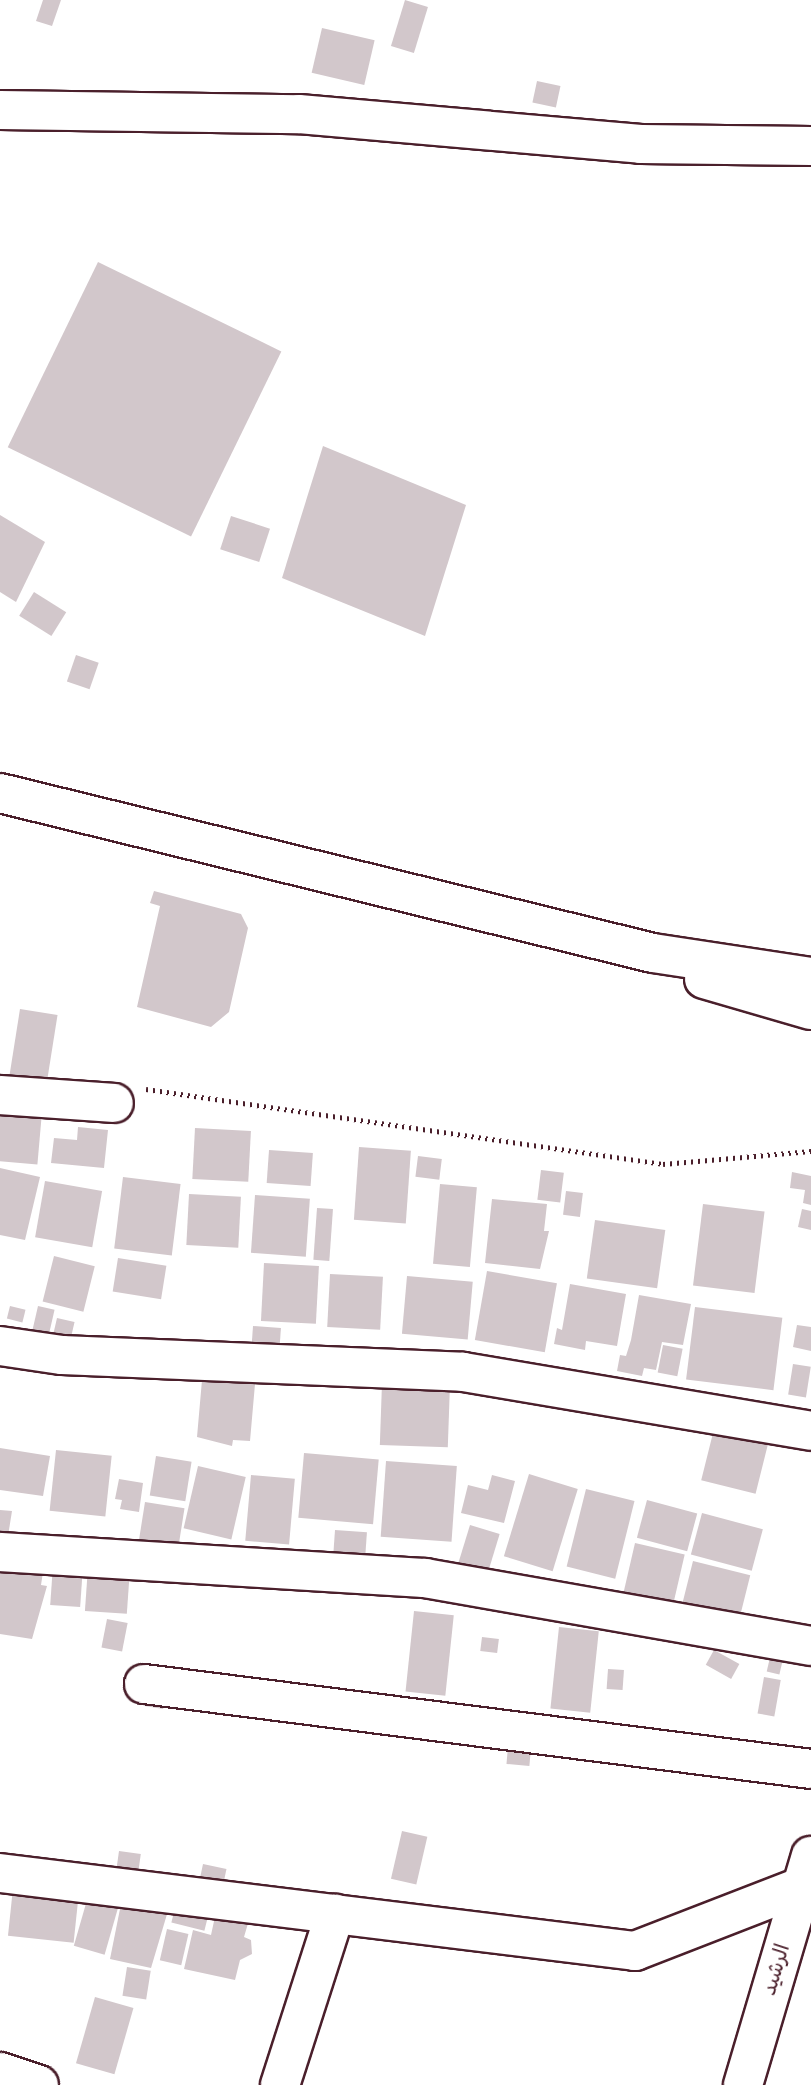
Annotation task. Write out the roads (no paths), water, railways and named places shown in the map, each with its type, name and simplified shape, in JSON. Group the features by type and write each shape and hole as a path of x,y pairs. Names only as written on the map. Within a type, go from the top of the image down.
{"street":[{"path":"0,110 299,114 641,144 811,146"},
{"path":"0,793 653,953 803,987 811,1027"},
{"path":"0,1095 114,1103"},
{"path":"0,1346 62,1355 463,1373 811,1431"},
{"path":"0,1552 425,1578 811,1646"},
{"path":"144,1684 811,1769"},
{"path":"0,1873 635,1951 807,1871"},
{"name":"الرشيد","path":"743,2085 807,1871"},
{"path":"280,2085 334,1914"},
{"path":"0,2072 39,2085"}]}
